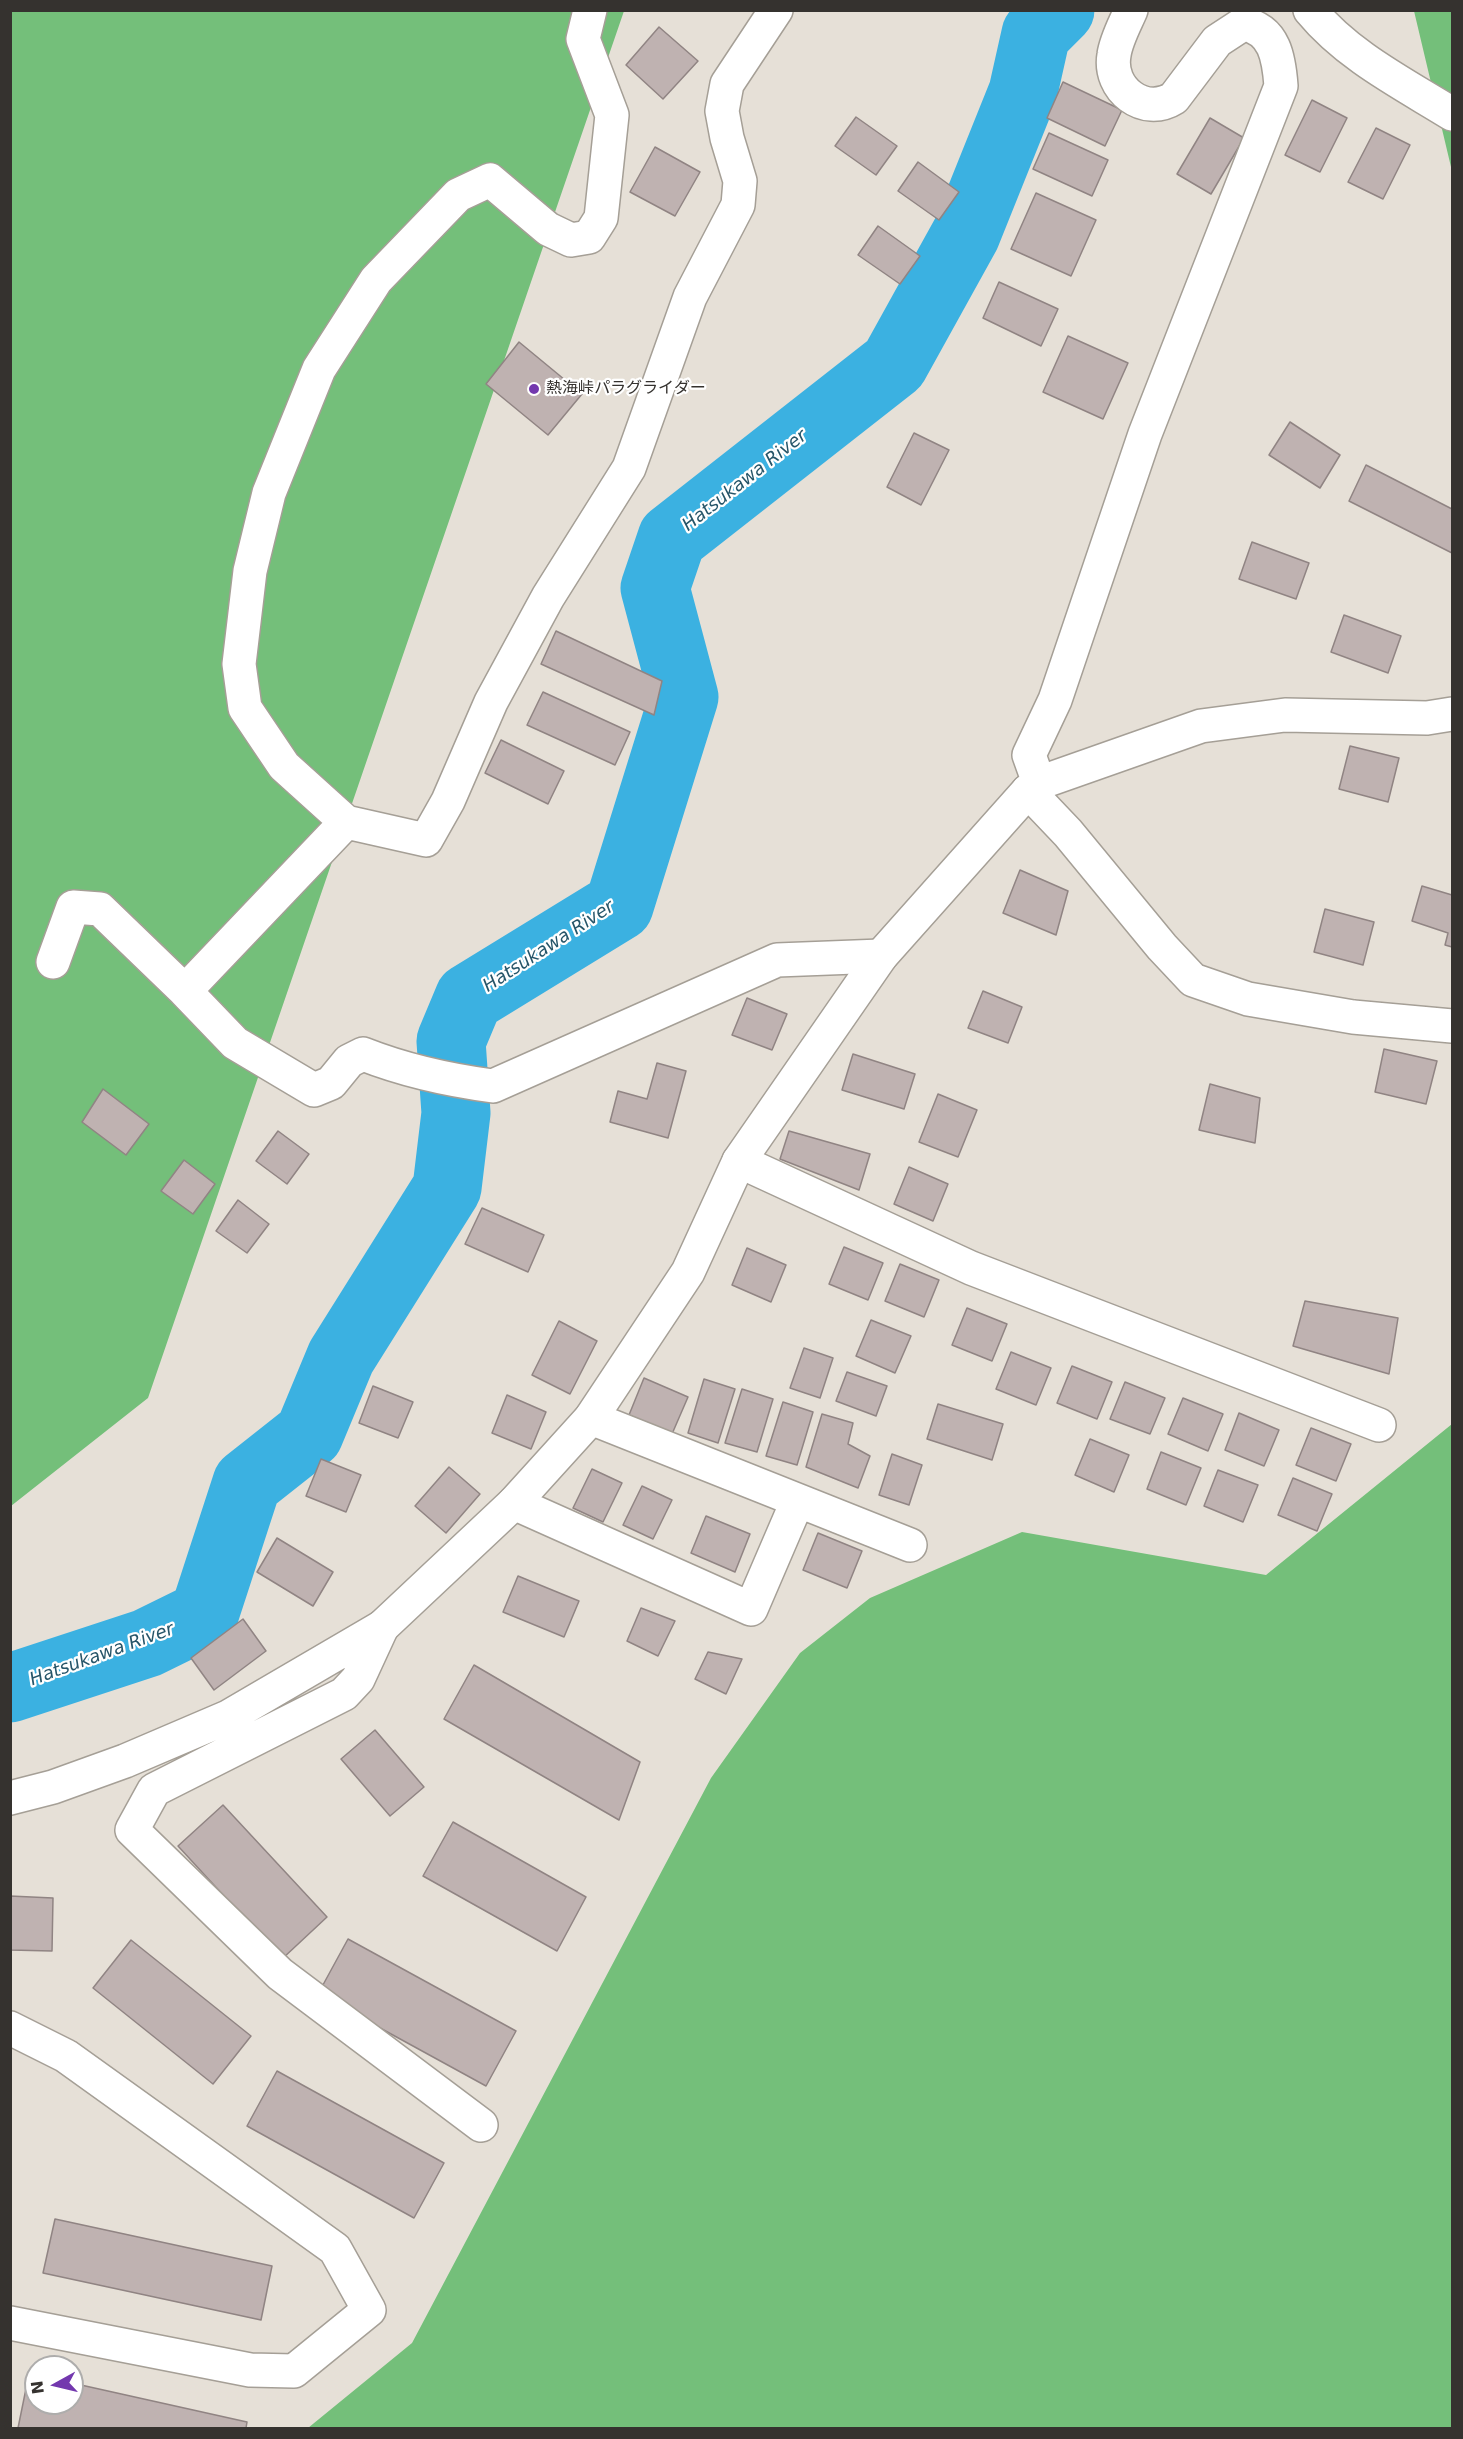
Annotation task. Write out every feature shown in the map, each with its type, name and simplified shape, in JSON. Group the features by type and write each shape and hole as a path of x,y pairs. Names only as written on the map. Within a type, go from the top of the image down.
{"street":[{"path":"590,10 583,39 612,115 601,218 589,237 571,240 548,229 490,180 458,195 376,280 319,369 269,493 250,571 239,664 245,708 284,766 346,822 426,840 448,801 491,702 542,607 629,468 690,297 738,205 740,181 727,138 722,111 727,84 776,10"},
{"path":"1131,10 1114,55 1114,74 1129,97 1149,106 1165,104 1174,98 1217,41 1243,24 1257,26 1266,34 1279,58 1281,86 1146,434 1056,700 1029,755 1034,787 1068,833 1162,947 1193,980 1248,999 1353,1017 1452,1026"},
{"path":"1310,10 1328,32 1354,54 1452,114"},
{"path":"10,1798 53,1787 125,1761 228,1717 382,1627 514,1503 591,1418 688,1272 739,1161 881,956 1034,787 1201,726 1285,715 1427,718 1452,714"},
{"path":"185,991 346,822"},
{"path":"52,962 73,907 100,909 235,1043 314,1090 331,1083 349,1060 363,1054 396,1067 454,1081 493,1086 777,960 881,956"},
{"path":"739,1161 971,1268 1379,1425"},
{"path":"591,1418 797,1502 910,1545"},
{"path":"514,1503 752,1609 797,1502"},
{"path":"382,1627 358,1679 344,1694 154,1790 132,1830 280,1974 481,2125"},
{"path":"10,2028 66,2056 335,2249 369,2310 294,2371 250,2370 10,2323"}],"green space":[{"path":"11,11 624,11 148,1398 11,1506"},
{"path":"1414,11 1452,11 1452,176 1451,167"},
{"path":"1452,1424 1452,2428 308,2428 412,2343 711,1778 800,1653 870,1598 1022,1532 1266,1575"}],"building":[{"path":"659,27 698,61 663,99 626,65"},
{"path":"1063,82 1122,110 1105,146 1047,118"},
{"path":"1312,100 1347,118 1320,172 1285,155"},
{"path":"856,117 897,146 876,175 835,146"},
{"path":"1210,118 1244,138 1211,194 1177,174"},
{"path":"1376,128 1410,145 1383,199 1348,182"},
{"path":"1049,133 1108,160 1092,196 1033,169"},
{"path":"655,147 700,172 675,216 630,192"},
{"path":"918,162 959,192 939,220 898,191"},
{"path":"1036,193 1096,220 1071,276 1011,249"},
{"path":"878,226 920,256 900,284 858,255"},
{"path":"999,282 1058,309 1041,346 983,318"},
{"path":"1068,336 1128,363 1103,419 1043,392"},
{"name":"熱海峠パラグライダー","path":"519,342 582,394 548,435 486,384"},
{"path":"1290,422 1340,455 1320,488 1269,455"},
{"path":"914,433 949,450 921,505 887,487"},
{"path":"1366,465 1452,509 1452,553 1349,501"},
{"path":"1252,542 1309,563 1296,599 1239,579"},
{"path":"1344,615 1401,636 1388,673 1331,652"},
{"path":"556,631 662,681 654,715 541,664"},
{"path":"543,692 630,732 615,765 527,725"},
{"path":"501,740 564,771 548,804 485,773"},
{"path":"1350,746 1399,758 1388,802 1339,789"},
{"path":"1020,870 1068,891 1056,935 1003,913"},
{"path":"1422,886 1452,895 1452,947 1445,945 1448,933 1412,921"},
{"path":"1325,909 1374,922 1363,965 1314,952"},
{"path":"983,991 1022,1007 1008,1043 968,1028"},
{"path":"747,998 787,1014 772,1050 732,1035"},
{"path":"1384,1049 1437,1061 1426,1104 1375,1092"},
{"path":"853,1054 915,1074 904,1109 842,1090"},
{"path":"657,1063 686,1071 668,1138 610,1122 618,1091 647,1099"},
{"path":"1210,1084 1260,1098 1255,1143 1199,1130"},
{"path":"103,1089 149,1124 126,1155 82,1122"},
{"path":"938,1094 977,1110 958,1157 919,1142"},
{"path":"278,1131 309,1154 287,1184 256,1161"},
{"path":"789,1131 870,1154 859,1190 780,1159"},
{"path":"184,1160 215,1184 193,1214 161,1191"},
{"path":"909,1167 948,1184 933,1221 894,1204"},
{"path":"238,1200 269,1224 247,1253 216,1231"},
{"path":"482,1208 544,1235 528,1272 465,1244"},
{"path":"844,1247 883,1263 868,1300 829,1284"},
{"path":"747,1248 786,1265 771,1302 732,1285"},
{"path":"900,1264 939,1280 924,1317 885,1301"},
{"path":"1305,1301 1398,1318 1389,1374 1293,1346"},
{"path":"967,1308 1007,1324 992,1361 952,1345"},
{"path":"871,1320 911,1336 895,1373 856,1356"},
{"path":"559,1321 597,1341 570,1394 532,1375"},
{"path":"804,1348 833,1358 820,1398 790,1388"},
{"path":"1011,1352 1051,1368 1036,1405 996,1389"},
{"path":"1072,1366 1112,1382 1097,1419 1057,1403"},
{"path":"847,1372 887,1386 876,1416 836,1401"},
{"path":"644,1378 688,1397 672,1434 629,1415"},
{"path":"704,1379 735,1389 718,1443 688,1433"},
{"path":"1125,1382 1165,1398 1150,1434 1110,1419"},
{"path":"373,1386 413,1402 398,1438 359,1423"},
{"path":"742,1389 773,1399 757,1452 725,1443"},
{"path":"507,1395 546,1412 531,1449 492,1433"},
{"path":"1183,1398 1223,1414 1208,1451 1168,1434"},
{"path":"783,1402 813,1412 797,1465 766,1456"},
{"path":"938,1404 1003,1424 992,1460 927,1439"},
{"path":"1239,1413 1279,1430 1264,1466 1225,1450"},
{"path":"822,1414 853,1423 848,1444 870,1456 858,1488 806,1467"},
{"path":"1311,1428 1351,1444 1336,1481 1296,1465"},
{"path":"1090,1439 1129,1455 1114,1492 1075,1475"},
{"path":"1161,1452 1201,1468 1186,1505 1147,1489"},
{"path":"892,1454 922,1465 909,1505 879,1495"},
{"path":"321,1459 361,1475 346,1512 306,1496"},
{"path":"449,1467 480,1494 446,1533 415,1506"},
{"path":"592,1469 622,1483 603,1522 573,1508"},
{"path":"1218,1470 1258,1485 1243,1522 1204,1506"},
{"path":"1293,1478 1332,1494 1317,1531 1278,1515"},
{"path":"642,1486 672,1500 653,1539 623,1525"},
{"path":"706,1516 750,1534 735,1572 691,1553"},
{"path":"818,1533 862,1551 847,1588 803,1570"},
{"path":"277,1538 333,1572 313,1606 257,1572"},
{"path":"518,1576 579,1601 564,1637 503,1612"},
{"path":"641,1608 675,1621 658,1656 627,1641"},
{"path":"243,1619 266,1651 214,1690 191,1658"},
{"path":"708,1652 742,1659 726,1694 695,1679"},
{"path":"474,1665 640,1762 619,1820 444,1719"},
{"path":"375,1730 424,1787 390,1816 341,1759"},
{"path":"223,1805 327,1917 282,1959 178,1846"},
{"path":"453,1822 586,1897 557,1951 423,1876"},
{"path":"10,1896 53,1898 52,1951 10,1950"},
{"path":"348,1939 516,2031 486,2086 318,1994"},
{"path":"131,1940 251,2036 213,2084 93,1988"},
{"path":"277,2071 444,2163 414,2218 247,2126"},
{"path":"55,2219 272,2266 261,2320 43,2273"},
{"path":"84,2386 247,2422 246,2428 18,2428 24,2399 24,2415 84,2415"}],"waterway":[{"name":"Hatsukawa River","path":"10,1688 147,1643 204,1615 247,1483 309,1434 341,1357 447,1188 456,1113 451,1041 469,998 619,906 684,697 655,588 672,538 894,364 966,234 1023,92 1036,34 1060,10"}],"place":[{"name":"熱海峠パラグライダー","path":"534,389"}]}
